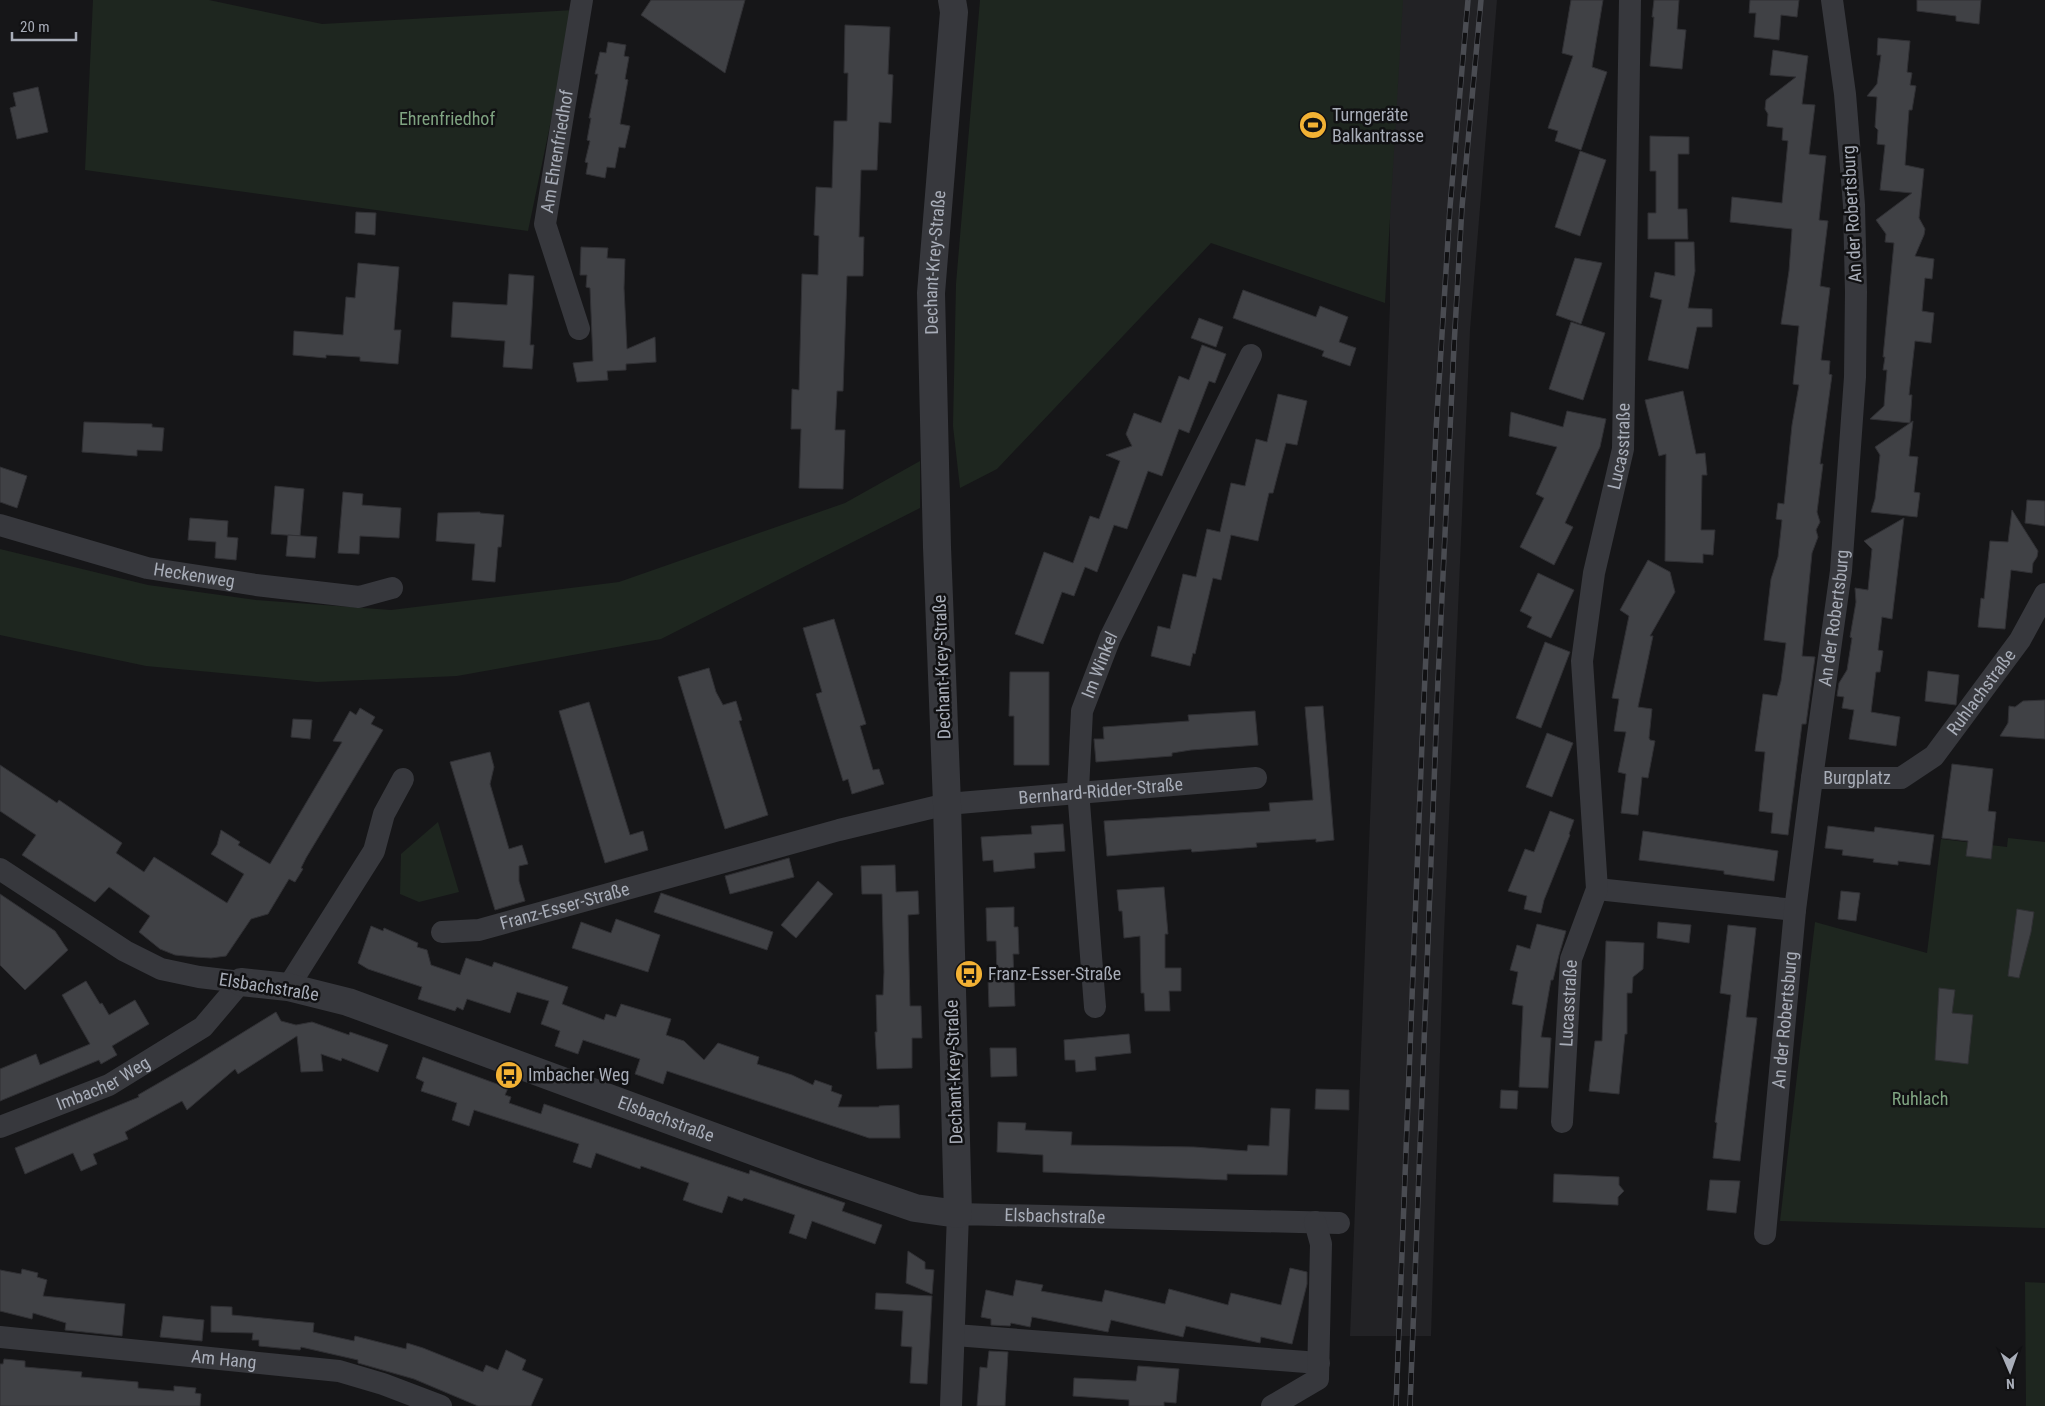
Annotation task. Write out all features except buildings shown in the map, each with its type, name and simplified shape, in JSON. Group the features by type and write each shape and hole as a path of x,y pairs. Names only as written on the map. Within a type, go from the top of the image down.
{"street":[{"name":"Am Ehrenfriedhof","path":"579,329 545,224 582,0"},
{"name":"Dechant-Krey-Straße","path":"951,1406 958,1214 931,294 954,12 952,0"},
{"name":"Lucasstraße","path":"1562,1122 1571,959 1597,889 1582,660 1594,573 1623,449 1630,0"},
{"name":"An der Robertsburg","path":"1766,1234 1795,910 1841,571 1855,377 1854,205 1845,94 1832,0"},
{"name":"Im Winkel","path":"1095,1007 1079,793 1082,711 1110,638 1251,355"},
{"name":"Heckenweg","path":"0,525 148,568 177,573 256,585 359,597 392,588"},
{"name":"Ruhlachstraße","path":"1901,778 1934,756 2020,640 2045,594"},
{"name":"Bernhard-Ridder-Straße","path":"947,804 1256,778"},
{"name":"Burgplatz","path":"1812,778 1901,778"},
{"path":"288,987 374,851 384,814 403,779"},
{"name":"Franz-Esser-Straße","path":"442,932 479,930 839,830 947,804"},
{"name":"Elsbachstraße","path":"0,869 125,951 160,968 200,977 288,987 348,1002 810,1172 915,1208 958,1214 1339,1223"},
{"path":"1597,889 1795,910"},
{"name":"Imbacher Weg","path":"0,1127 109,1085 203,1027 240,982"},
{"path":"1272,1406 1318,1378 1321,1244 1315,1222"},
{"path":"955,1335 1319,1363"},
{"name":"Am Hang","path":"0,1337 339,1371 383,1384 441,1406"}],"shaded area":[{"path":"1390,0 1497,0 1470,330 1443,958 1431,1336 1350,1336 1390,304"}],"green space":[{"name":"Ehrenfriedhof","path":"93,0 209,0 322,24 574,10 528,231 85,170"},
{"path":"980,0 1403,0 1385,303 1211,243 997,469 960,488 953,426 956,284"},
{"path":"920,461 920,508 661,639 457,676 317,682 146,666 0,635 0,549 148,585 256,600 391,610 619,582 845,503"},
{"path":"438,822 459,892 419,902 400,894 401,854"},
{"name":"Ruhlach","path":"2008,838 2045,842 2045,1228 1780,1221 1815,922 1927,953 1941,839 2007,847"},
{"path":"2025,1282 2045,1283 2045,1406 2026,1406"}],"railway":[{"path":"1396,1406 1436,430 1450,207 1468,0"},
{"path":"1410,1406 1438,680 1454,346 1462,207 1481,0"}],"place":[{"name":"Turngeräte Balkantrasse","path":"1313,125"},
{"name":"Franz-Esser-Straße","path":"969,974"},
{"name":"Imbacher Weg","path":"509,1075"}]}
